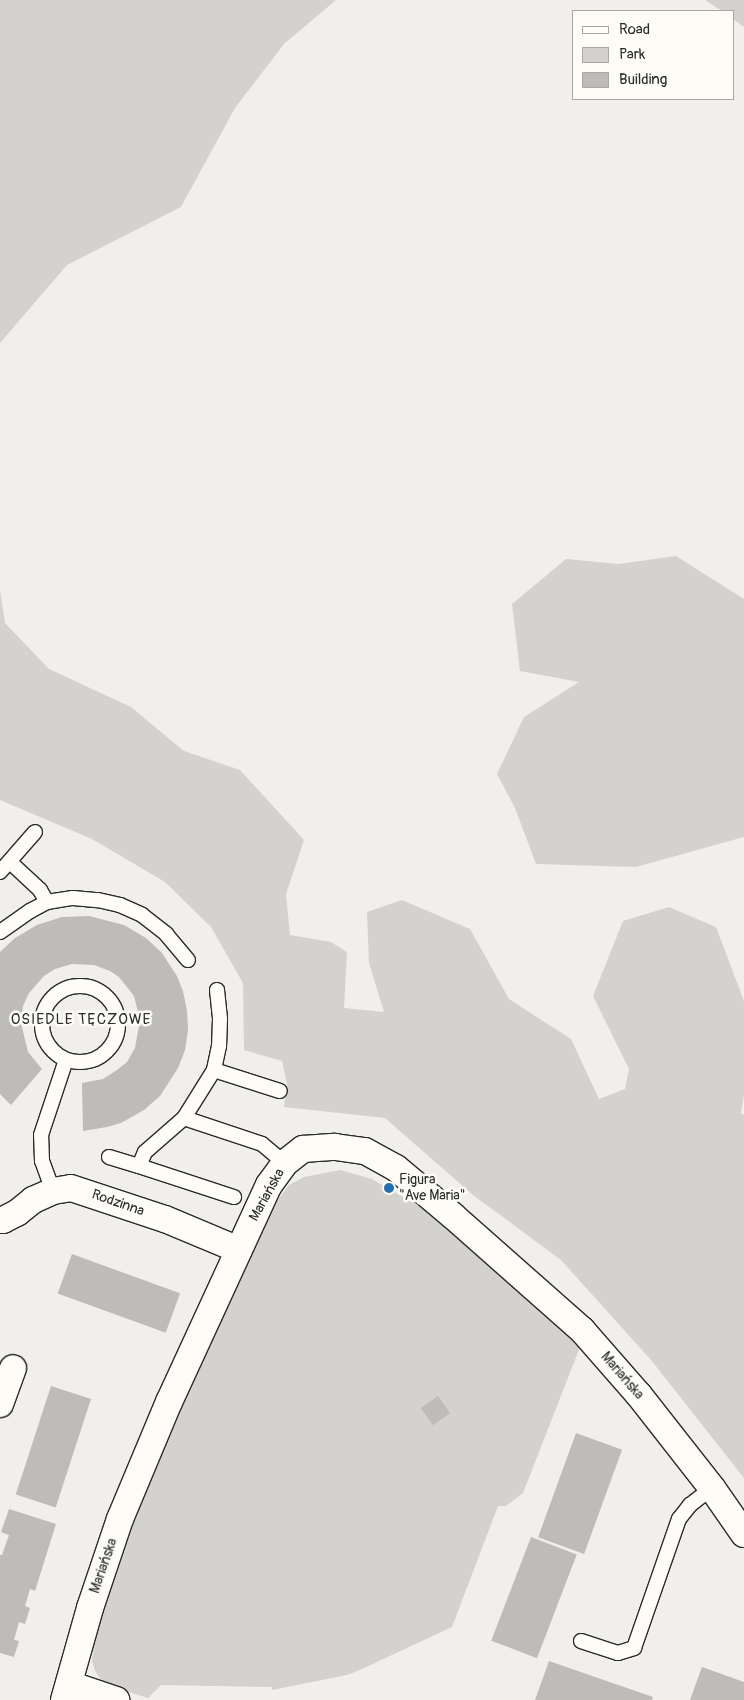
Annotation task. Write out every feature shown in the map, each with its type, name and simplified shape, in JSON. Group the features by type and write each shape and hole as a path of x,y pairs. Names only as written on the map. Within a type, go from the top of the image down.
{"street":[{"name":"Mariańska","path":"67,1692 90,1608 120,1519 169,1402 269,1185 285,1163 303,1149 335,1147 364,1151 396,1168 460,1222 582,1330 639,1395 712,1488 744,1534"},
{"name":"Rodzinna","path":"0,1220 3,1220 33,1200 53,1191 71,1188 165,1219 239,1250"},
{"path":"0,1404 13,1368"},
{"path":"67,1692 116,1700"}],"lane":[{"path":"0,872 35,832"},
{"path":"10,862 40,890 47,902"},
{"path":"0,932 30,911 47,902 73,898 98,900 120,905 142,915 166,934 188,960"},
{"path":"89,986 110,1000 116,1011 119,1023 117,1036 112,1045 97,1059 76,1062 66,1060 55,1053 46,1043 42,1031 44,1012 53,996 64,988 89,986"},
{"path":"138,1166 145,1152 184,1118 214,1070 219,1046 220,1028 217,990"},
{"path":"53,1191 42,1161 41,1135 66,1060"},
{"path":"214,1070 280,1091"},
{"path":"184,1118 262,1144 285,1163"},
{"path":"109,1157 234,1196"},
{"path":"581,1641 618,1653 634,1648 679,1520 690,1505 712,1488"}],"green space":[{"path":"0,0 336,0 284,44 235,108 181,207 67,265 0,343"},
{"path":"705,0 744,0 744,27 734,20 734,10 720,10"},
{"path":"676,556 744,599 744,837 636,867 536,864 515,808 497,774 524,717 579,682 520,671 512,604 566,559 619,564"},
{"path":"0,590 5,623 49,669 131,707 184,751 240,770 304,840 286,894 290,935 331,942 347,952 344,1008 384,1012 369,963 367,912 402,900 470,929 509,999 571,1039 599,1099 625,1089 629,1069 593,996 623,921 669,907 716,927 744,1001 744,1095 741,1113 744,1115 744,1478 651,1360 561,1260 473,1195 385,1118 284,1107 287,1084 282,1061 244,1050 243,983 211,927 165,882 92,839 0,800"},
{"path":"340,1170 372,1179 429,1212 540,1308 580,1347 523,1493 506,1506 498,1506 452,1627 347,1675 272,1690 272,1687 161,1685 148,1698 110,1686 102,1681 95,1671 92,1661 95,1632 127,1536 151,1476 255,1242 271,1209 289,1185 304,1177"}],"building":[{"path":"89,916 124,925 146,938 162,953 177,976 183,991 188,1030 185,1050 178,1068 160,1096 144,1110 121,1123 83,1131 82,1083 103,1079 117,1070 127,1062 135,1048 140,1020 134,996 119,977 110,971 94,965 72,964 55,969 44,976 29,993 23,1006 21,1023 28,1052 42,1069 11,1105 0,1094 0,952 15,938 37,925 62,917"},
{"path":"72,1254 180,1293 166,1333 58,1293"},
{"path":"51,1386 91,1399 56,1507 16,1494"},
{"path":"438,1396 450,1413 433,1425 421,1408"},
{"path":"576,1433 622,1450 584,1554 538,1537"},
{"path":"9,1509 56,1524 35,1591 30,1589 25,1606 30,1608 25,1624 19,1622 14,1640 19,1641 14,1657 0,1653 0,1555 2,1555 9,1535 1,1532"},
{"path":"531,1537 577,1555 537,1658 491,1641"},
{"path":"549,1661 653,1697 652,1700 535,1700"},
{"path":"702,1667 744,1682 744,1700 690,1700"}],"place":[{"name":"Figura \"Ave Maria\"","path":"389,1188"}],"district":[{"name":"OSIEDLE TĘCZOWE","path":"81,1020"}]}
